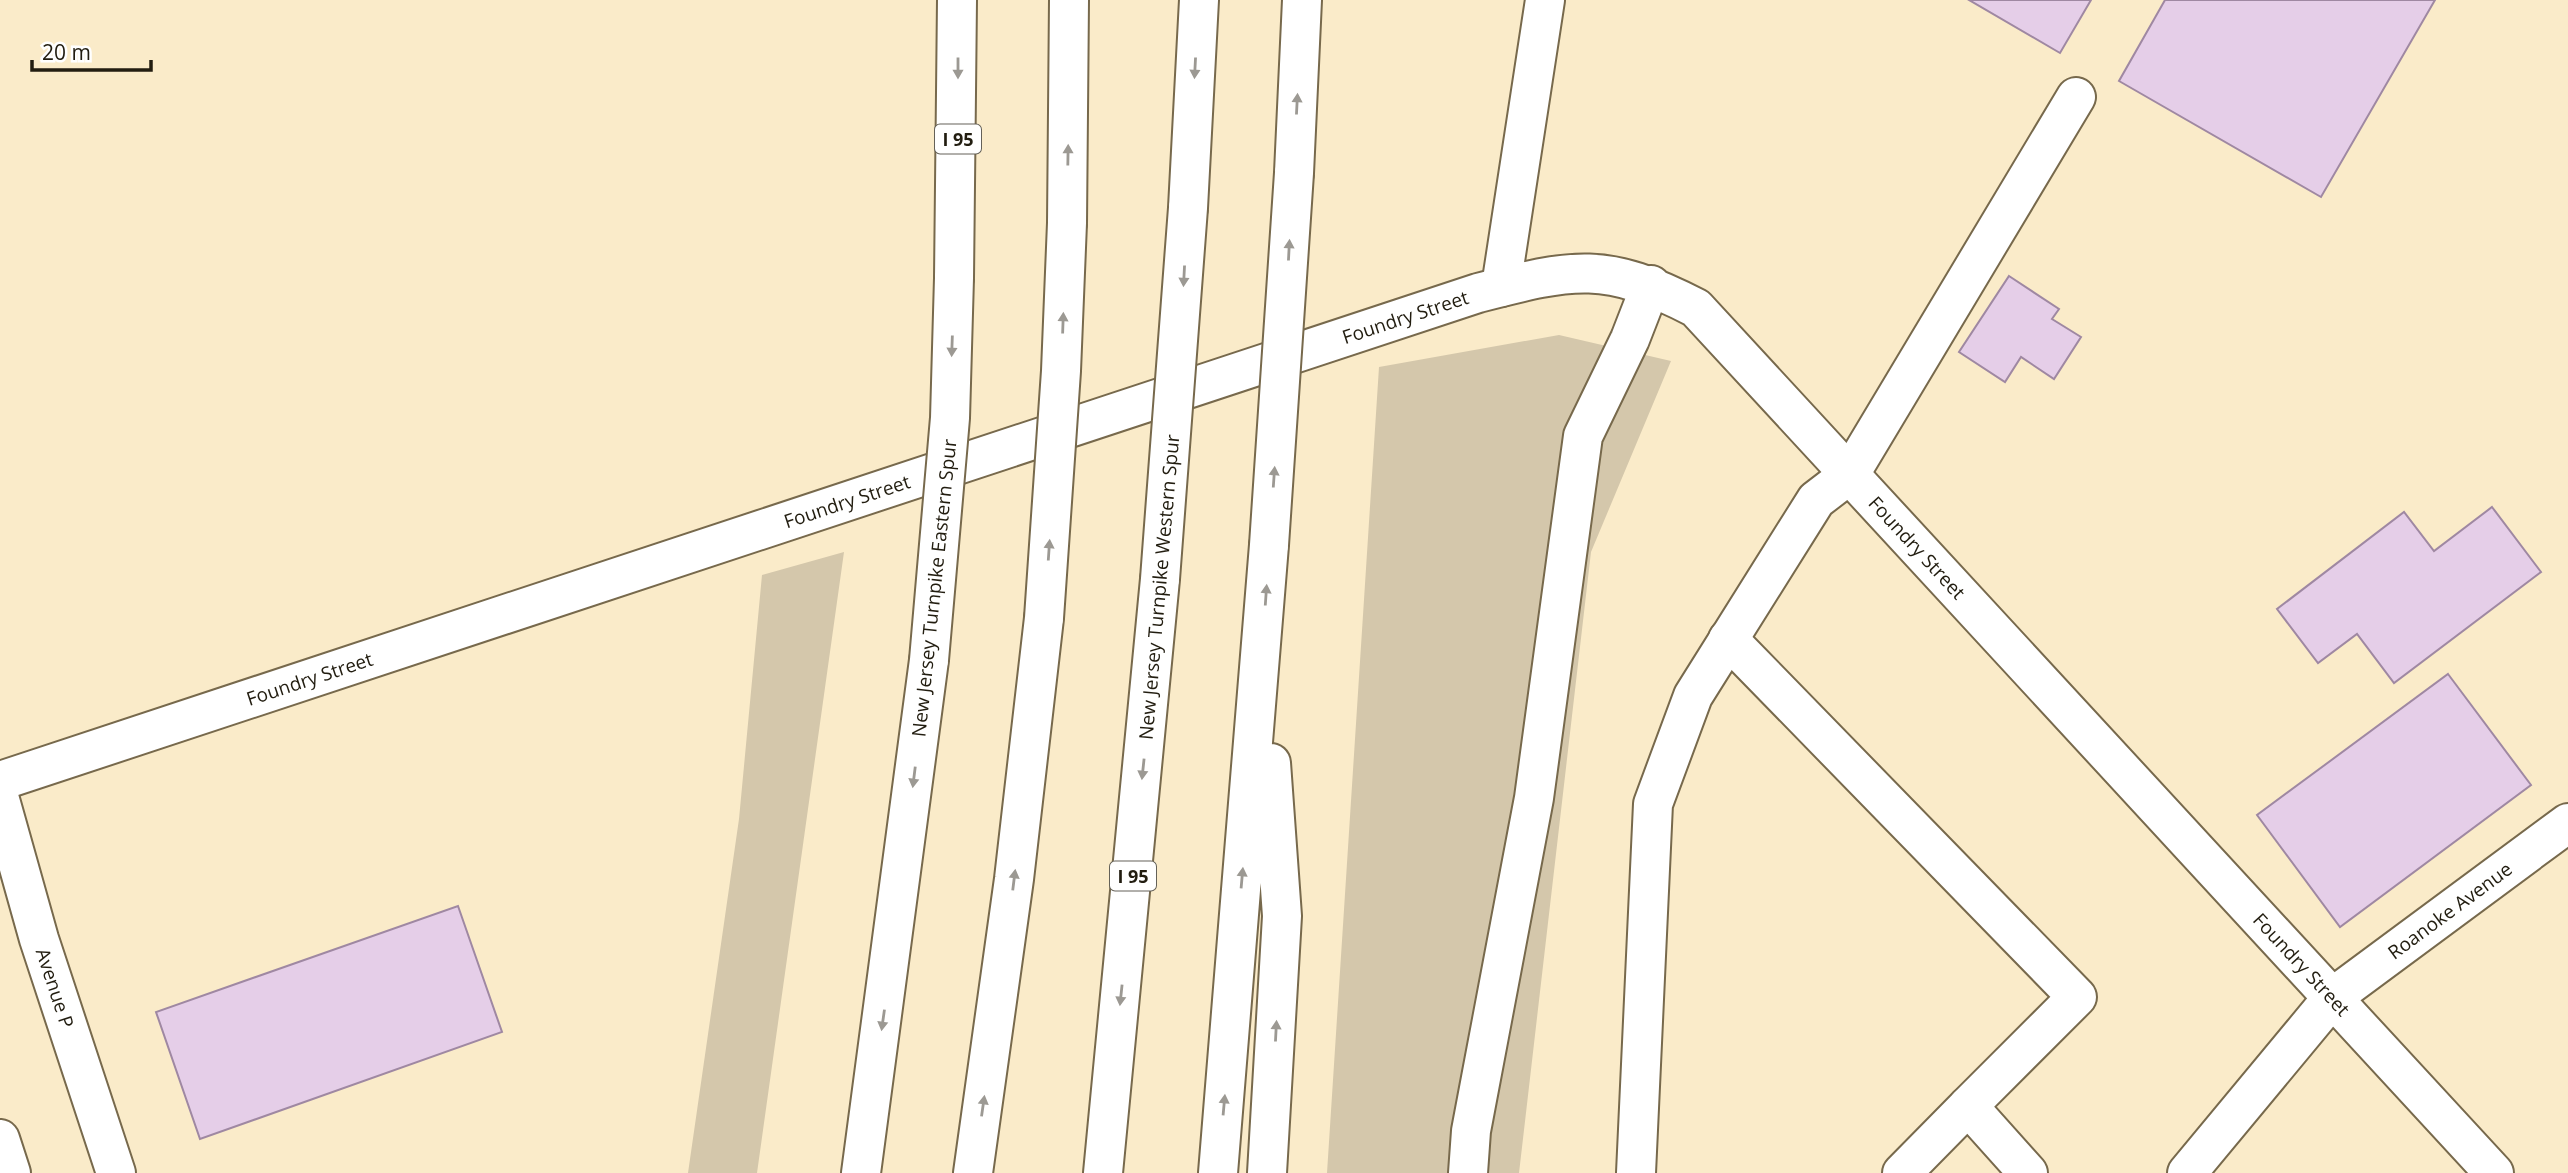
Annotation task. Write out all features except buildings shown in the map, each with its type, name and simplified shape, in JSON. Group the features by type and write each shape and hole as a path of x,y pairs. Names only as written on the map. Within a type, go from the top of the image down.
{"main road":[{"name":"New Jersey Turnpike Eastern Spur","path":"861,1173 929,660 950,418 957,0"},
{"path":"973,1173 1014,879 1044,618 1060,384 1067,223 1069,0"},
{"name":"New Jersey Turnpike Western Spur","path":"1103,1173 1160,579 1188,208 1199,0"},
{"path":"1218,1173 1262,645 1294,173 1302,0"},
{"path":"1501,287 1545,0"},
{"path":"1636,1173 1653,804 1692,696 1816,500 1850,474 2076,97"},
{"name":"Foundry Street","path":"0,781 1501,287 1557,274 1604,272 1651,285 1696,308 2494,1173"},
{"path":"1468,1173 1471,1130 1534,798 1583,436 1630,339 1651,285"},
{"path":"1728,639 2077,996 1902,1173"},
{"path":"1262,645 1282,916 1267,1173"},
{"name":"Avenue P","path":"0,800 39,939 116,1173"},
{"name":"Roanoke Avenue","path":"2187,1173 2333,997 2568,823"},
{"path":"1968,1106 2028,1173"},
{"path":"0,1139 11,1173"}],"shaded area":[{"path":"1559,335 1671,361 1591,552 1519,1173 1327,1173 1379,367"},
{"path":"844,552 757,1173 688,1173 739,819 762,575"}]}
